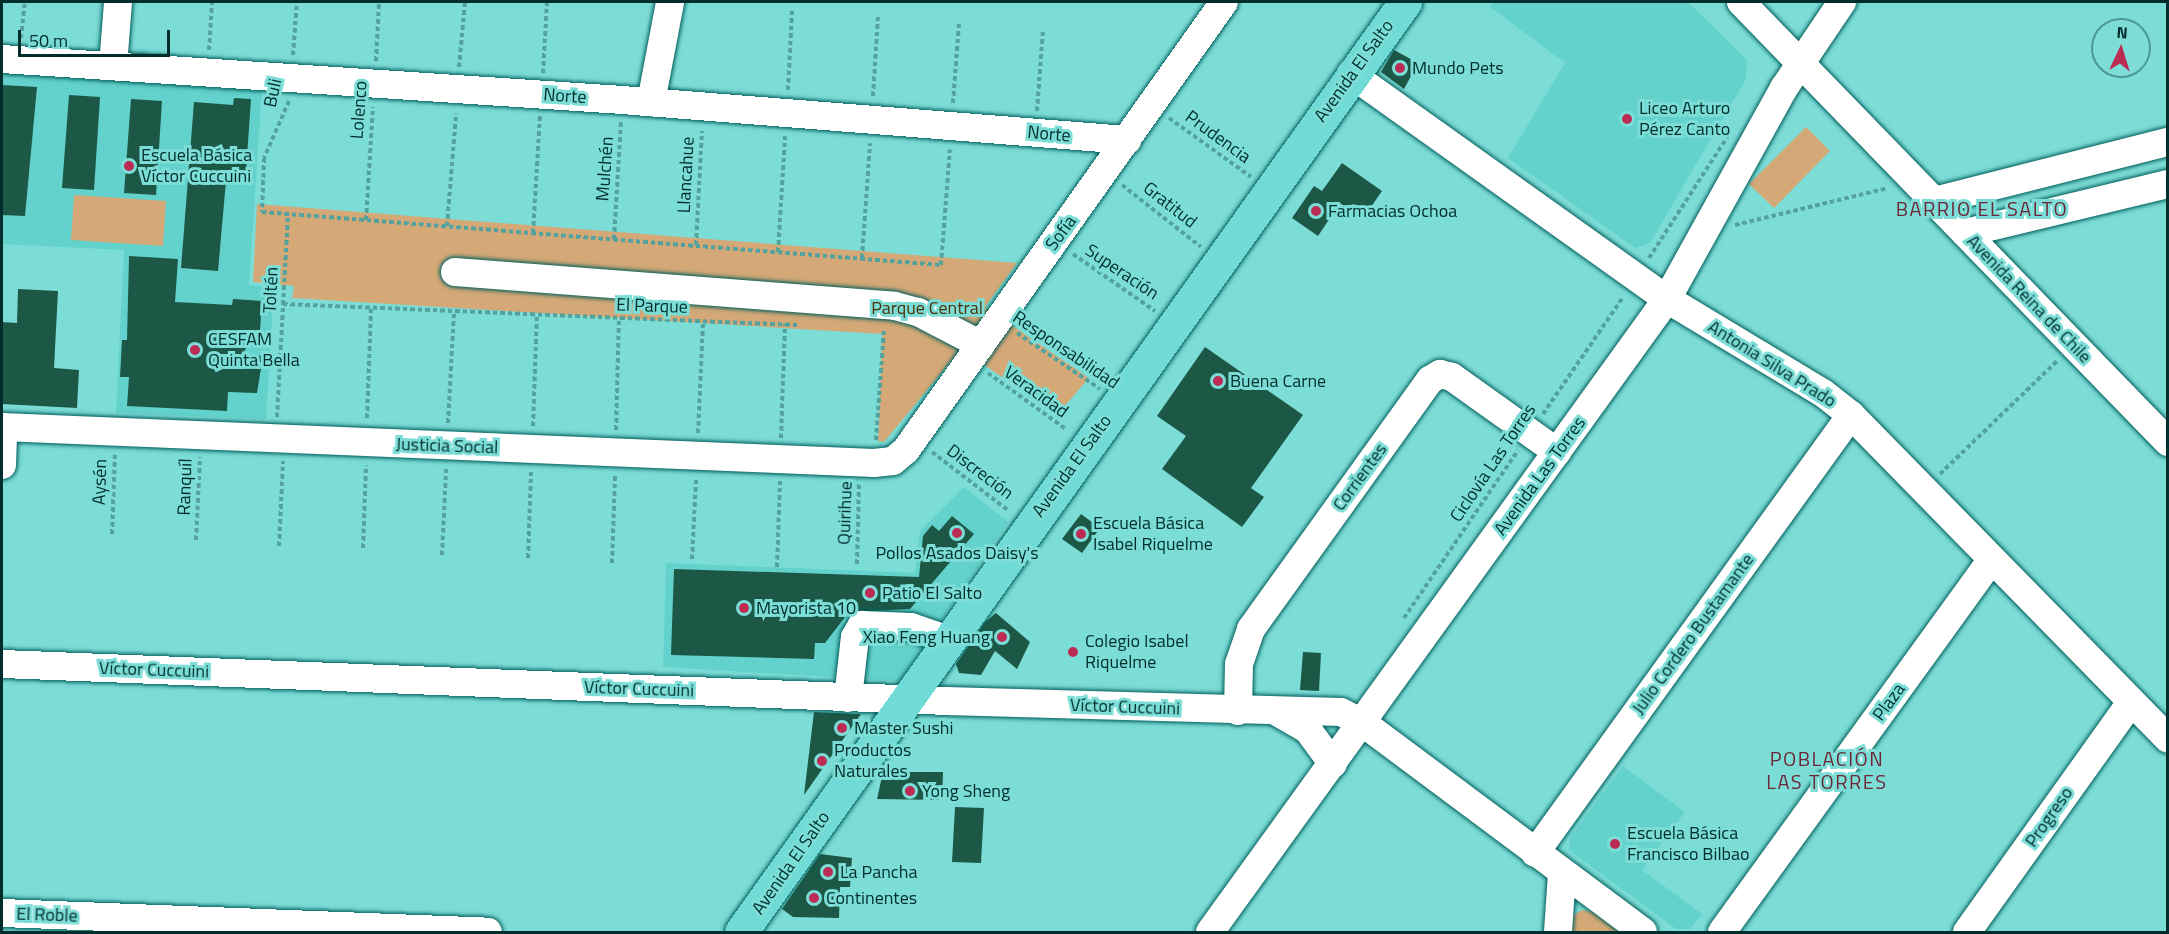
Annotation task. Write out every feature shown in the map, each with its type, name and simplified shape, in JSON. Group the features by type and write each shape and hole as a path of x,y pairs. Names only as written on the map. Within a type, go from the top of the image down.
{"main road":[{"name":"Avenida El Salto","path":"741,933 1173,323 1405,2"}],"street":[{"path":"113,66 118,2"},
{"path":"651,102 670,2"},
{"name":"Sofía","path":"876,462 914,439 1224,2"},
{"name":"Avenida Reina de Chile","path":"1741,2 2168,442"},
{"name":"Avenida Las Torres","path":"1210,933 1667,299 1800,63 1842,2"},
{"name":"Norte","path":"10,59 651,102 1127,140"},
{"name":"Antonia Silva Prado","path":"1351,74 1636,278 1823,393 1851,415 2168,739"},
{"path":"1924,192 2168,142"},
{"path":"1965,233 2168,184"},
{"path":"455,272 895,306 918,312 976,352"},
{"name":"Corrientes","path":"1238,711 1239,664 1251,630 1430,380 1440,374 1452,377 1557,452"},
{"name":"Julio Cordero Bustamante","path":"1535,853 1851,415"},
{"path":"2,427 2,465"},
{"name":"Justicia Social","path":"2,427 876,462"},
{"name":"Plaza","path":"1722,933 1992,559"},
{"path":"848,698 855,637 862,625 911,627 948,640"},
{"name":"Víctor Cuccuini","path":"2,663 848,698 1277,712 1327,710 1363,723 1643,933"},
{"name":"Progreso","path":"1967,933 2131,702"},
{"name":"Víctor Cuccuini","path":"1277,712 1308,730 1333,764"},
{"path":"1558,933 1562,873"},
{"name":"El Roble","path":"2,913 488,933"}],"path":[{"path":"10,59 25,2"},
{"path":"207,71 212,2"},
{"name":"Buli","path":"288,214 262,212 260,208 264,158 287,110 297,2"},
{"name":"Lolenco","path":"366,220 379,2"},
{"path":"1035,132 1043,29"},
{"name":"Mulchén","path":"614,239 622,100"},
{"name":"Prudencia","path":"1152,105 1268,190"},
{"name":"Llancahue","path":"696,246 704,106"},
{"name":"Ciclovía Las Torres","path":"1399,625 1636,278 1733,128"},
{"name":"Gratitud","path":"1104,172 1219,260"},
{"path":"1705,232 1924,192"},
{"path":"288,214 941,265"},
{"name":"Toltén","path":"279,546 280,439 288,214"},
{"name":"Superación","path":"1054,242 1173,323"},
{"name":"El Parque","path":"284,304 807,325"},
{"name":"Responsabilidad","path":"999,320 1118,402"},
{"path":"873,328 884,328 876,462"},
{"path":"1924,489 2074,345"},
{"name":"Veracidad","path":"976,352 1087,445"},
{"name":"Aysén","path":"112,534 116,432"},
{"name":"Ranquíl","path":"196,540 201,435"},
{"name":"Discreción","path":"914,439 1029,526"},
{"name":"Quirihue","path":"857,564 876,462"}],"shaded area":[{"name":"Liceo Arturo Pérez Canto","path":"1494,2 1688,2 1747,60 1746,79 1650,243 1635,248 1508,158 1565,63 1490,7"},
{"name":"Escuela Básica Víctor Cuccuini","path":"2,69 262,89 249,285 274,287 266,419 116,413 124,250 2,244"},
{"path":"964,487 1008,522 900,681 663,667 666,563 915,573 920,531"},
{"name":"Escuela Básica Francisco Bilbao","path":"1623,766 1685,812 1642,870 1702,914 1690,929 1676,929 1569,850 1570,838"}],"green space":[{"path":"1806,127 1830,151 1774,208 1749,184"},
{"path":"74,195 166,201 163,246 71,240"},
{"name":"Parque Central","path":"257,204 1017,263 985,307 1089,378 1057,415 961,349 884,442 878,441 882,334 292,298 294,286 253,282"},
{"path":"1582,910 1593,912 1619,932 1569,932 1572,916"}],"building":[{"name":"Mundo Pets","path":"1394,50 1418,63 1404,89 1381,72"},
{"path":"2,85 37,87 25,216 2,215"},
{"path":"69,95 100,97 94,190 62,188"},
{"path":"234,98 251,99 246,171 227,170 218,271 181,268 194,102 233,105"},
{"path":"131,99 162,101 156,195 124,193"},
{"path":"1342,163 1382,191 1362,220 1340,203 1318,236 1292,218 1314,186 1322,191"},
{"name":"CESFAM Quinta Bella","path":"129,256 178,259 175,302 232,305 233,299 262,301 260,330 242,354 263,356 257,393 228,392 227,411 127,406 129,377 120,377 122,340 127,340"},
{"path":"18,289 58,291 54,368 79,370 77,408 2,404 2,322 17,323"},
{"name":"Buena Carne","path":"1205,347 1303,415 1251,488 1264,497 1242,527 1162,469 1186,436 1157,416"},
{"name":"Escuela Básica Isabel Riquelme","path":"1081,514 1100,528 1082,553 1062,539"},
{"name":"Mayorista 10","path":"952,516 974,534 910,609 849,612 825,643 815,643 814,659 671,655 674,569 919,577 923,536 932,525 939,531"},
{"name":"Xiao Feng Huang","path":"996,613 1030,642 1017,669 995,651 981,675 959,673 956,664 985,622"},
{"path":"1303,652 1321,653 1319,691 1300,690"},
{"path":"814,712 861,714 804,795"},
{"name":"Yong Sheng","path":"883,772 943,772 942,800 877,799"},
{"path":"955,807 984,808 981,863 952,862"},
{"path":"820,854 852,858 850,887 840,887 839,918 793,917 782,909"}],"place":[{"name":"Mundo Pets","path":"1400,68"},
{"name":"Liceo Arturo Pérez Canto","path":"1627,119"},
{"name":"Escuela Básica Víctor Cuccuini","path":"129,166"},
{"name":"Farmacias Ochoa","path":"1316,211"},
{"name":"CESFAM Quinta Bella","path":"195,350"},
{"name":"Buena Carne","path":"1218,381"},
{"name":"Pollos Asados Daisy's","path":"957,533"},
{"name":"Escuela Básica Isabel Riquelme","path":"1081,534"},
{"name":"Patio El Salto","path":"870,593"},
{"name":"Mayorista 10","path":"744,608"},
{"name":"Xiao Feng Huang","path":"1002,637"},
{"name":"Colegio Isabel Riquelme","path":"1073,652"},
{"name":"Master Sushi","path":"842,728"},
{"name":"Productos Naturales","path":"822,761"},
{"name":"Yong Sheng","path":"910,791"},
{"name":"Escuela Básica Francisco Bilbao","path":"1615,844"},
{"name":"La Pancha","path":"828,872"},
{"name":"Continentes","path":"814,898"}],"district":[{"name":"BARRIO EL SALTO","path":"1982,208"},
{"name":"POBLACIÓN LAS TORRES","path":"1827,770"}]}
